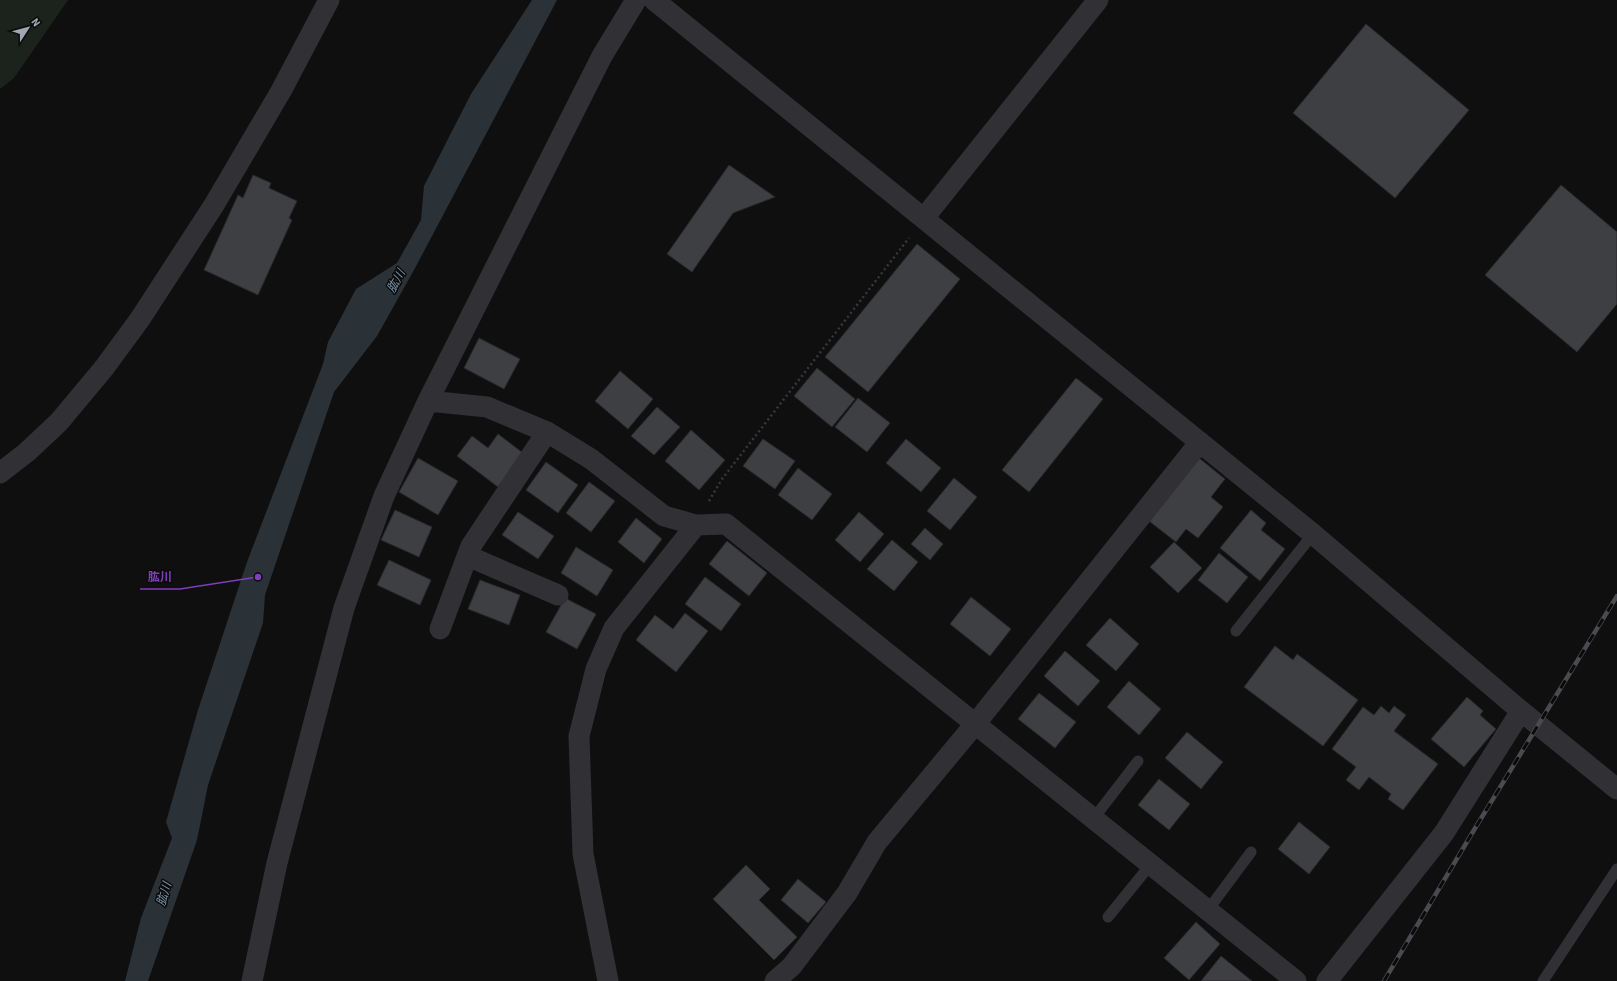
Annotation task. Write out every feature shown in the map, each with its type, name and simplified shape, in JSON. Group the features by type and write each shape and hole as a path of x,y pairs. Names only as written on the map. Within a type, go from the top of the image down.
{"street":[{"path":"0,473 27,452 59,422 104,368 140,319 214,205 281,91 329,0"},
{"path":"252,981 277,863 344,608 384,496 428,401 602,56 636,0"},
{"path":"654,0 1313,534 1521,711 1617,789"},
{"path":"924,218 1098,0"},
{"path":"428,401 487,407 547,432 591,459 664,516 696,525 726,524 1296,981"},
{"path":"440,629 471,546 547,432"},
{"path":"775,981 792,966 847,893 877,842 976,723 1200,442"},
{"path":"608,981 583,854 580,736 596,669 614,628 696,525"},
{"path":"468,556 558,596"},
{"path":"1327,981 1444,833 1521,711"}],"lane":[{"path":"1236,631 1313,534"},
{"path":"1094,818 1138,761"},
{"path":"1208,910 1251,852"},
{"path":"1108,917 1151,864"},
{"path":"1543,981 1617,869"}],"path":[{"path":"696,525 722,479 924,218"}],"shaded area":[{"path":"0,0 68,0 14,78 0,89"}],"water":[{"path":"532,0 557,0 414,270 377,336 334,392 265,595 263,623 208,785 197,840 148,981 125,981 141,918 172,838 166,822 198,710 247,562 323,364 328,342 356,289 397,263 421,220 424,186 471,94"}],"building":[{"path":"1366,24 1469,110 1395,198 1293,113"},
{"path":"729,165 775,197 733,213 692,272 667,254"},
{"path":"253,175 271,183 269,188 297,201 289,218 292,220 258,295 204,270 238,195 243,198"},
{"path":"1561,185 1617,232 1617,304 1577,352 1485,275"},
{"path":"917,244 960,279 868,392 825,357"},
{"path":"479,338 520,359 504,389 464,368"},
{"path":"817,368 855,399 832,427 794,396"},
{"path":"620,371 653,399 628,429 595,401"},
{"path":"1076,378 1103,399 1029,492 1002,470"},
{"path":"858,398 890,423 867,452 835,427"},
{"path":"657,407 680,427 654,455 631,436"},
{"path":"691,430 725,460 699,490 665,461"},
{"path":"498,434 523,453 498,487 457,456 472,436 488,448"},
{"path":"763,439 795,461 775,489 743,466"},
{"path":"906,439 941,468 921,492 886,463"},
{"path":"418,458 458,481 438,515 399,492"},
{"path":"1199,458 1225,479 1211,497 1223,507 1198,538 1186,529 1176,542 1149,521"},
{"path":"546,462 578,485 558,513 526,490"},
{"path":"798,468 832,494 812,520 778,495"},
{"path":"954,478 977,497 950,530 927,511"},
{"path":"589,482 615,501 591,532 566,513"},
{"path":"395,510 432,527 419,557 381,540"},
{"path":"1251,510 1266,523 1261,530 1285,549 1260,581 1220,548"},
{"path":"518,512 554,536 538,559 502,535"},
{"path":"859,512 884,534 860,562 835,540"},
{"path":"636,518 662,539 644,563 618,542"},
{"path":"925,528 943,544 930,560 911,544"},
{"path":"892,540 918,562 894,591 867,569"},
{"path":"727,541 767,573 749,596 709,564"},
{"path":"1174,542 1202,568 1178,593 1150,567"},
{"path":"576,547 613,570 597,596 561,573"},
{"path":"1219,553 1248,577 1227,603 1198,580"},
{"path":"389,560 431,580 420,605 377,585"},
{"path":"705,577 741,604 721,631 685,604"},
{"path":"480,580 520,595 509,625 468,609"},
{"path":"971,597 1011,629 990,656 950,624"},
{"path":"565,598 596,614 577,649 546,632"},
{"path":"685,613 708,631 676,672 636,640 655,615 673,629"},
{"path":"1110,618 1139,644 1116,671 1086,645"},
{"path":"1275,646 1293,660 1297,654 1358,700 1323,746 1244,687"},
{"path":"1065,651 1100,681 1078,706 1044,676"},
{"path":"1129,681 1161,709 1139,735 1107,707"},
{"path":"1039,693 1076,722 1055,748 1018,719"},
{"path":"1467,697 1483,711 1480,715 1496,729 1464,767 1431,739"},
{"path":"1381,706 1389,713 1394,706 1406,715 1394,731 1438,764 1403,810 1388,799 1391,794 1369,777 1359,790 1346,780 1356,767 1332,749 1363,707 1374,715"},
{"path":"1187,732 1223,762 1201,789 1165,758"},
{"path":"1159,779 1190,804 1169,830 1138,805"},
{"path":"1299,822 1330,847 1309,874 1278,849"},
{"path":"746,865 770,889 759,900 797,937 774,960 713,899"},
{"path":"798,879 826,902 808,923 781,900"},
{"path":"1196,922 1220,944 1189,980 1164,958"},
{"path":"1221,956 1252,981 1201,981"}],"railway":[{"path":"1384,981 1617,596"}],"place":[{"name":"肱川","path":"258,577"}]}
